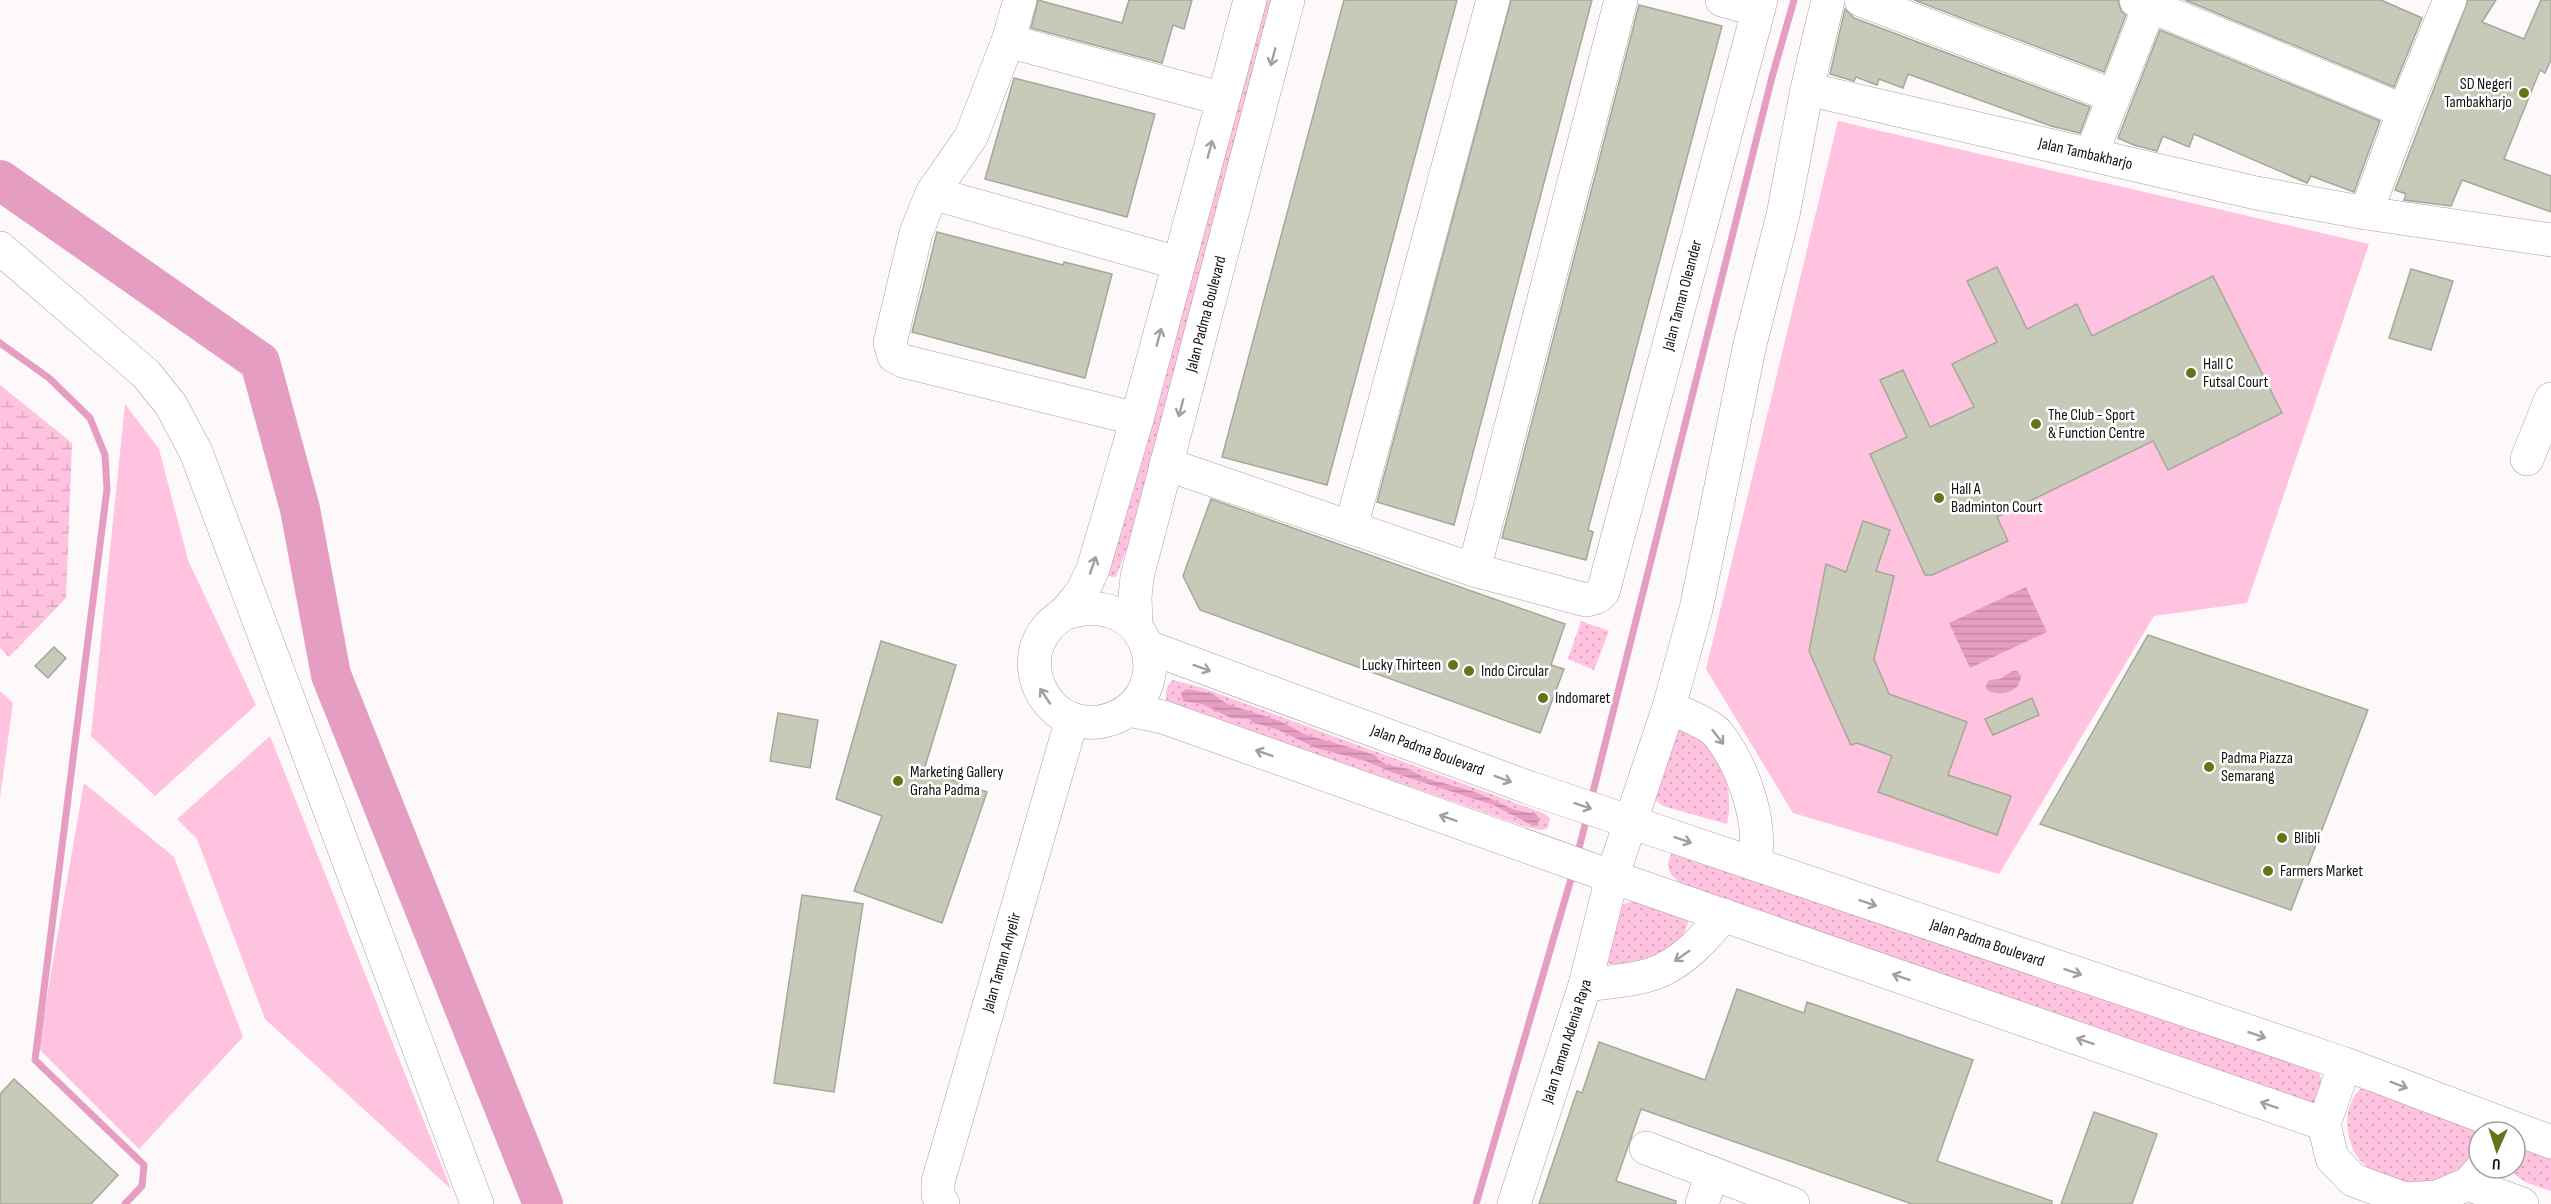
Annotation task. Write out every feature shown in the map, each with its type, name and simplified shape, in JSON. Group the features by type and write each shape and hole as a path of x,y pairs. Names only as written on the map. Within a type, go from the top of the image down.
{"street":[{"path":"1020,0 1008,41 971,136 932,193 916,233 890,343 894,356 903,361 1137,419"},
{"path":"1063,614 1082,608 1102,608 1121,615 1142,637 1150,664 1148,681 1141,697 1129,710 1112,720 1092,723 1072,719 1055,710 1043,696 1035,679 1034,660 1038,642 1049,626 1063,614 1083,590 1093,569 1137,419 1250,0"},
{"name":"Jalan Padma Boulevard","path":"1288,0 1137,577 1135,597 1142,637 1539,791 2344,1064 2479,1120"},
{"path":"1351,527 1493,0"},
{"path":"1166,464 1474,570 1621,0"},
{"path":"1722,0 1760,5"},
{"name":"Jalan Taman Adenia Raya","path":"1514,1204 1585,984 1611,877 1669,707 1696,609 1750,344 1783,215 1807,89 1828,0"},
{"path":"1861,0 2114,96"},
{"path":"2091,155 2146,2 2404,111"},
{"path":"2366,213 2442,2"},
{"name":"Jalan Taman Oleander","path":"1474,570 1586,600 1597,597 1603,592 1760,5"},
{"path":"1008,41 1223,99"},
{"name":"Jalan Tambakharjo","path":"1807,89 2256,193 2366,213 2551,240"},
{"path":"932,193 1178,263"},
{"path":"0,248 146,374 171,405 196,452 477,1204"},
{"path":"2527,459 2551,399"},
{"path":"1669,707 1717,732 1748,786 1755,826 1757,854 1754,864"},
{"path":"1129,710 1163,717 1611,877 2324,1124"},
{"name":"Jalan Taman Anyelir","path":"943,1204 938,1195 938,1182 1072,719"},
{"path":"1585,984 1622,980 1661,971 1699,945 1724,915"},
{"path":"2344,1064 2324,1124 2332,1158 2352,1192 2404,1202 2437,1197 2468,1180"},
{"path":"2527,1136 2551,1142"},
{"path":"1646,1148 1793,1204"},
{"path":"1702,1204 1712,1173"},
{"path":"2482,1180 2522,1204"}],"green space":[{"path":"1259,0 1276,0 1128,545 1116,577 1106,576"},
{"name":"The Club - Sport & Function Centre","path":"1838,121 2369,244 2247,603 2154,616 1999,874 1793,813 1706,669"},
{"path":"0,385 72,443 66,598 9,657 0,648"},
{"path":"125,404 159,449 188,560 256,705 155,796 91,736"},
{"path":"1581,621 1609,631 1594,670 1568,659"},
{"path":"1173,680 1203,688 1543,813 1550,818 1548,828 1541,830 1527,827 1167,702 1167,690"},
{"path":"0,691 13,703 0,798"},
{"path":"1667,723 1699,739 1715,753 1724,772 1729,793 1727,824 1663,806 1654,799"},
{"path":"270,736 451,1189 265,1019 197,839 177,819"},
{"path":"84,783 174,857 243,1037 139,1149 38,1048"},
{"path":"1672,853 2319,1072 2321,1085 2319,1094 2311,1105 1687,887 1670,873 1668,864"},
{"path":"1635,900 1690,913 1685,931 1669,948 1648,959 1624,964 1601,962 1618,906"},
{"path":"2360,1089 2366,1089 2467,1127 2467,1162 2432,1181 2409,1186 2394,1182 2379,1174 2359,1159 2353,1149 2347,1123 2348,1111"},
{"path":"2527,1147 2551,1153 2551,1191 2523,1180 2527,1180"}],"shaded area":[{"path":"2026,587 2047,632 1970,668 1949,623"},
{"path":"2012,671 2017,671 2021,676 2020,682 2013,690 1998,693 1987,690 1986,685 1989,680 2000,679"},
{"path":"1186,689 1213,694 1227,704 1280,721 1304,734 1375,755 1388,765 1409,769 1425,778 1475,792 1515,810 1536,814 1539,818 1538,826 1493,805 1391,772 1366,761 1316,748 1249,719 1231,718 1202,704 1183,701 1181,693"}],"building":[{"path":"1038,0 1122,23 1129,0 1192,0 1184,29 1173,25 1162,63 1031,28"},
{"path":"1344,0 1457,0 1327,485 1222,457"},
{"path":"1511,0 1592,0 1454,525 1377,502"},
{"path":"1914,0 2118,0 2121,11 2126,15 2104,72"},
{"path":"2185,0 2381,0 2422,18 2394,87"},
{"path":"2468,0 2496,0 2482,22 2524,39 2541,0 2551,0 2551,60 2545,73 2540,70 2504,159 2551,176 2551,212 2462,180 2451,206 2404,200 2406,194 2395,190"},
{"path":"1639,5 1722,26 1588,530 1593,532 1586,560 1502,538"},
{"path":"1845,9 1854,18 2090,107 2080,133 2051,126 1908,74 1903,88 1879,79 1877,85 1856,77 1854,81 1830,74"},
{"path":"2160,30 2380,121 2354,192 2311,176 2307,183 2194,134 2189,147 2163,136 2157,151 2118,138"},
{"path":"1014,78 1155,114 1127,217 985,179"},
{"path":"937,232 1063,265 1064,262 1112,274 1085,378 912,332"},
{"path":"1997,267 2027,329 2077,304 2092,336 2213,276 2282,413 2168,470 2153,441 1997,517 2008,541 1932,575 1925,575 1870,454 1907,437 1880,380 1903,370 1930,427 1974,407 1952,364 1997,342 1967,281"},
{"path":"2411,269 2453,281 2431,350 2389,338"},
{"path":"1211,499 1565,624 1551,665 1564,669 1540,733 1200,610 1183,576"},
{"path":"1863,521 1890,530 1876,571 1894,576 1874,659 1889,694 1967,722 1948,775 2011,796 1997,835 1878,792 1892,756 1857,743 1851,745 1809,651 1826,564 1846,572"},
{"name":"Padma Piazza Semarang","path":"2148,635 2368,710 2291,910 2040,824"},
{"name":"Marketing Gallery Graha Padma","path":"881,641 956,665 924,770 987,792 942,923 854,891 882,816 836,799"},
{"path":"54,647 66,658 48,678 35,666"},
{"path":"2032,698 2039,715 1993,735 1985,719"},
{"path":"778,713 818,720 810,768 770,761"},
{"path":"802,895 863,904 834,1092 774,1083"},
{"path":"1737,989 1804,1013 1807,1002 1973,1060 1937,1161 2052,1201 2052,1204 1912,1204 1641,1109 1616,1181 1676,1201 1676,1204 1539,1204 1577,1091 1582,1093 1599,1042 1705,1080"},
{"path":"14,1079 118,1175 91,1204 0,1204 0,1094"},
{"path":"2094,1112 2157,1134 2132,1204 2061,1204"}],"waterway":[{"path":"1591,800 1772,77 1794,0"},
{"path":"0,180 260,362 300,509 331,675 543,1204"},
{"path":"0,343 49,378 90,418 105,455 107,489 35,1060 144,1165 142,1186 125,1204"},
{"path":"1577,856 1587,817"},
{"path":"1476,1204 1573,872"}],"place":[{"name":"SD Negeri Tambakharjo","path":"2524,93"},
{"name":"Hall C Futsal Court","path":"2191,373"},
{"name":"The Club - Sport & Function Centre","path":"2036,424"},
{"name":"Hall A Badminton Court","path":"1939,498"},
{"name":"Lucky Thirteen","path":"1453,665"},
{"name":"Indo Circular","path":"1469,671"},
{"name":"Indomaret","path":"1543,698"},
{"name":"Padma Piazza Semarang","path":"2209,767"},
{"name":"Marketing Gallery Graha Padma","path":"898,781"},
{"name":"Blibli","path":"2282,838"},
{"name":"Farmers Market","path":"2268,871"}]}
